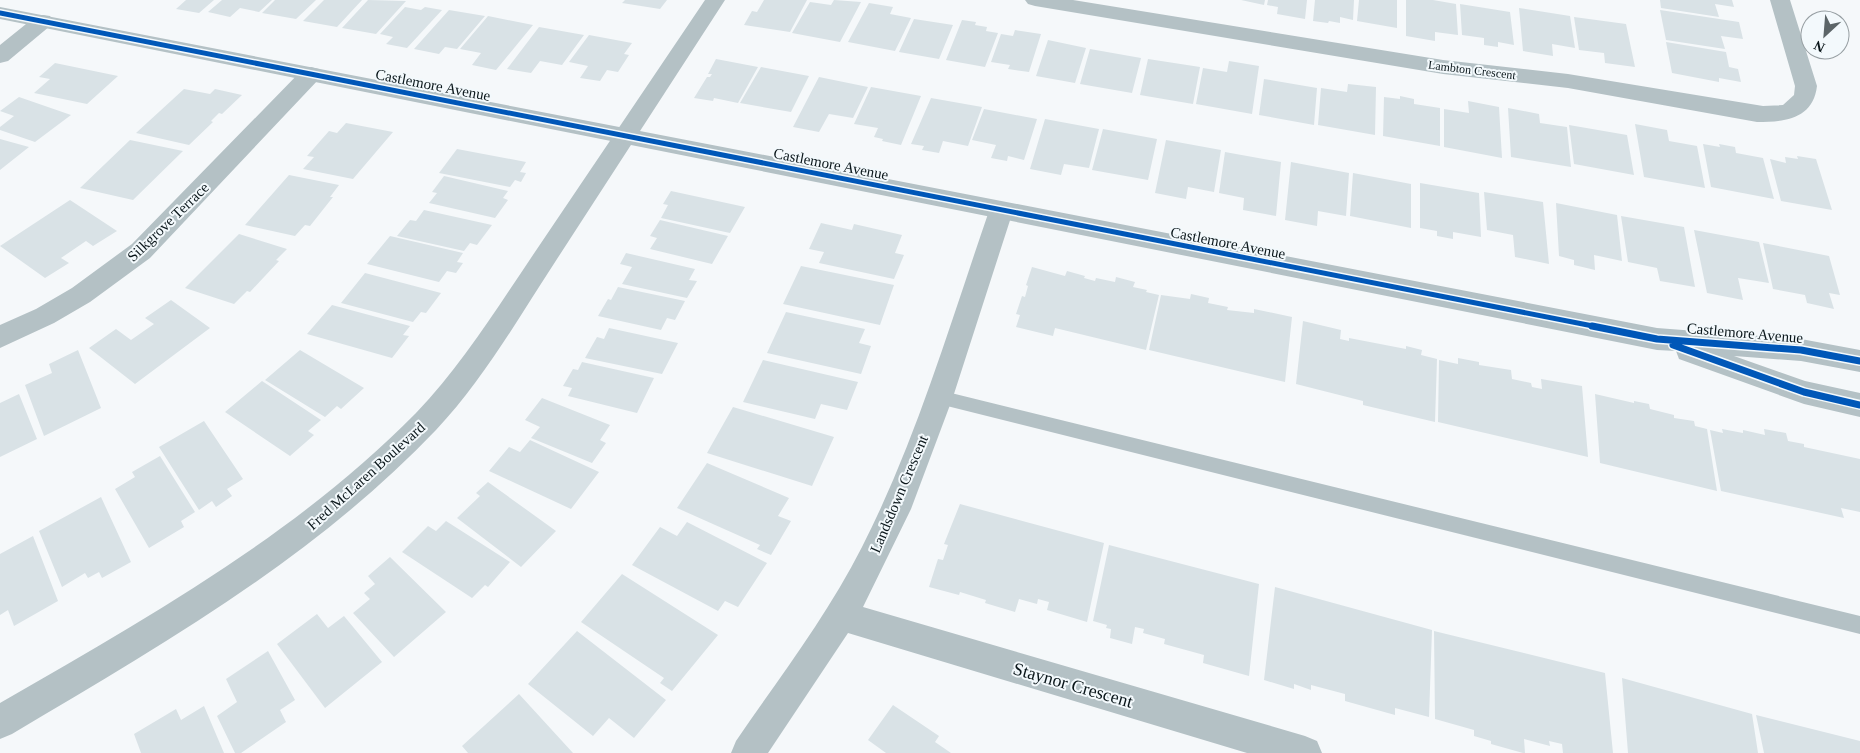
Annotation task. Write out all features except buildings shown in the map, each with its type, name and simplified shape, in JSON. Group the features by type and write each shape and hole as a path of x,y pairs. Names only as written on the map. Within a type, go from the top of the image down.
{"street":[{"name":"Fred McLaren Boulevard","path":"0,722 152,632 240,577 333,508 400,449 449,397 476,361 715,0"},
{"name":"Lambton Crescent","path":"1035,0 1443,67 1568,81 1757,114 1779,113 1796,108 1805,98 1806,86 1780,0"},
{"name":"Castlemore Avenue","path":"0,13 1657,339 1801,350 1860,362"},
{"path":"0,56 43,22"},
{"name":"Silkgrove Terrace","path":"0,337 45,316 81,295 141,251 311,74"},
{"name":"Landsdown Crescent","path":"748,753 841,616 872,559 896,509 939,397 1000,211"},
{"name":"Castlemore Avenue","path":"1657,339 1804,392 1860,405"},
{"name":"Staynor Crescent","path":"841,616 1305,753"}],"lane":[{"path":"939,397 1860,625"}],"cycle path":[{"path":"0,13 1657,339 1801,350 1860,361"},
{"path":"1673,345 1804,392 1860,405"}]}
